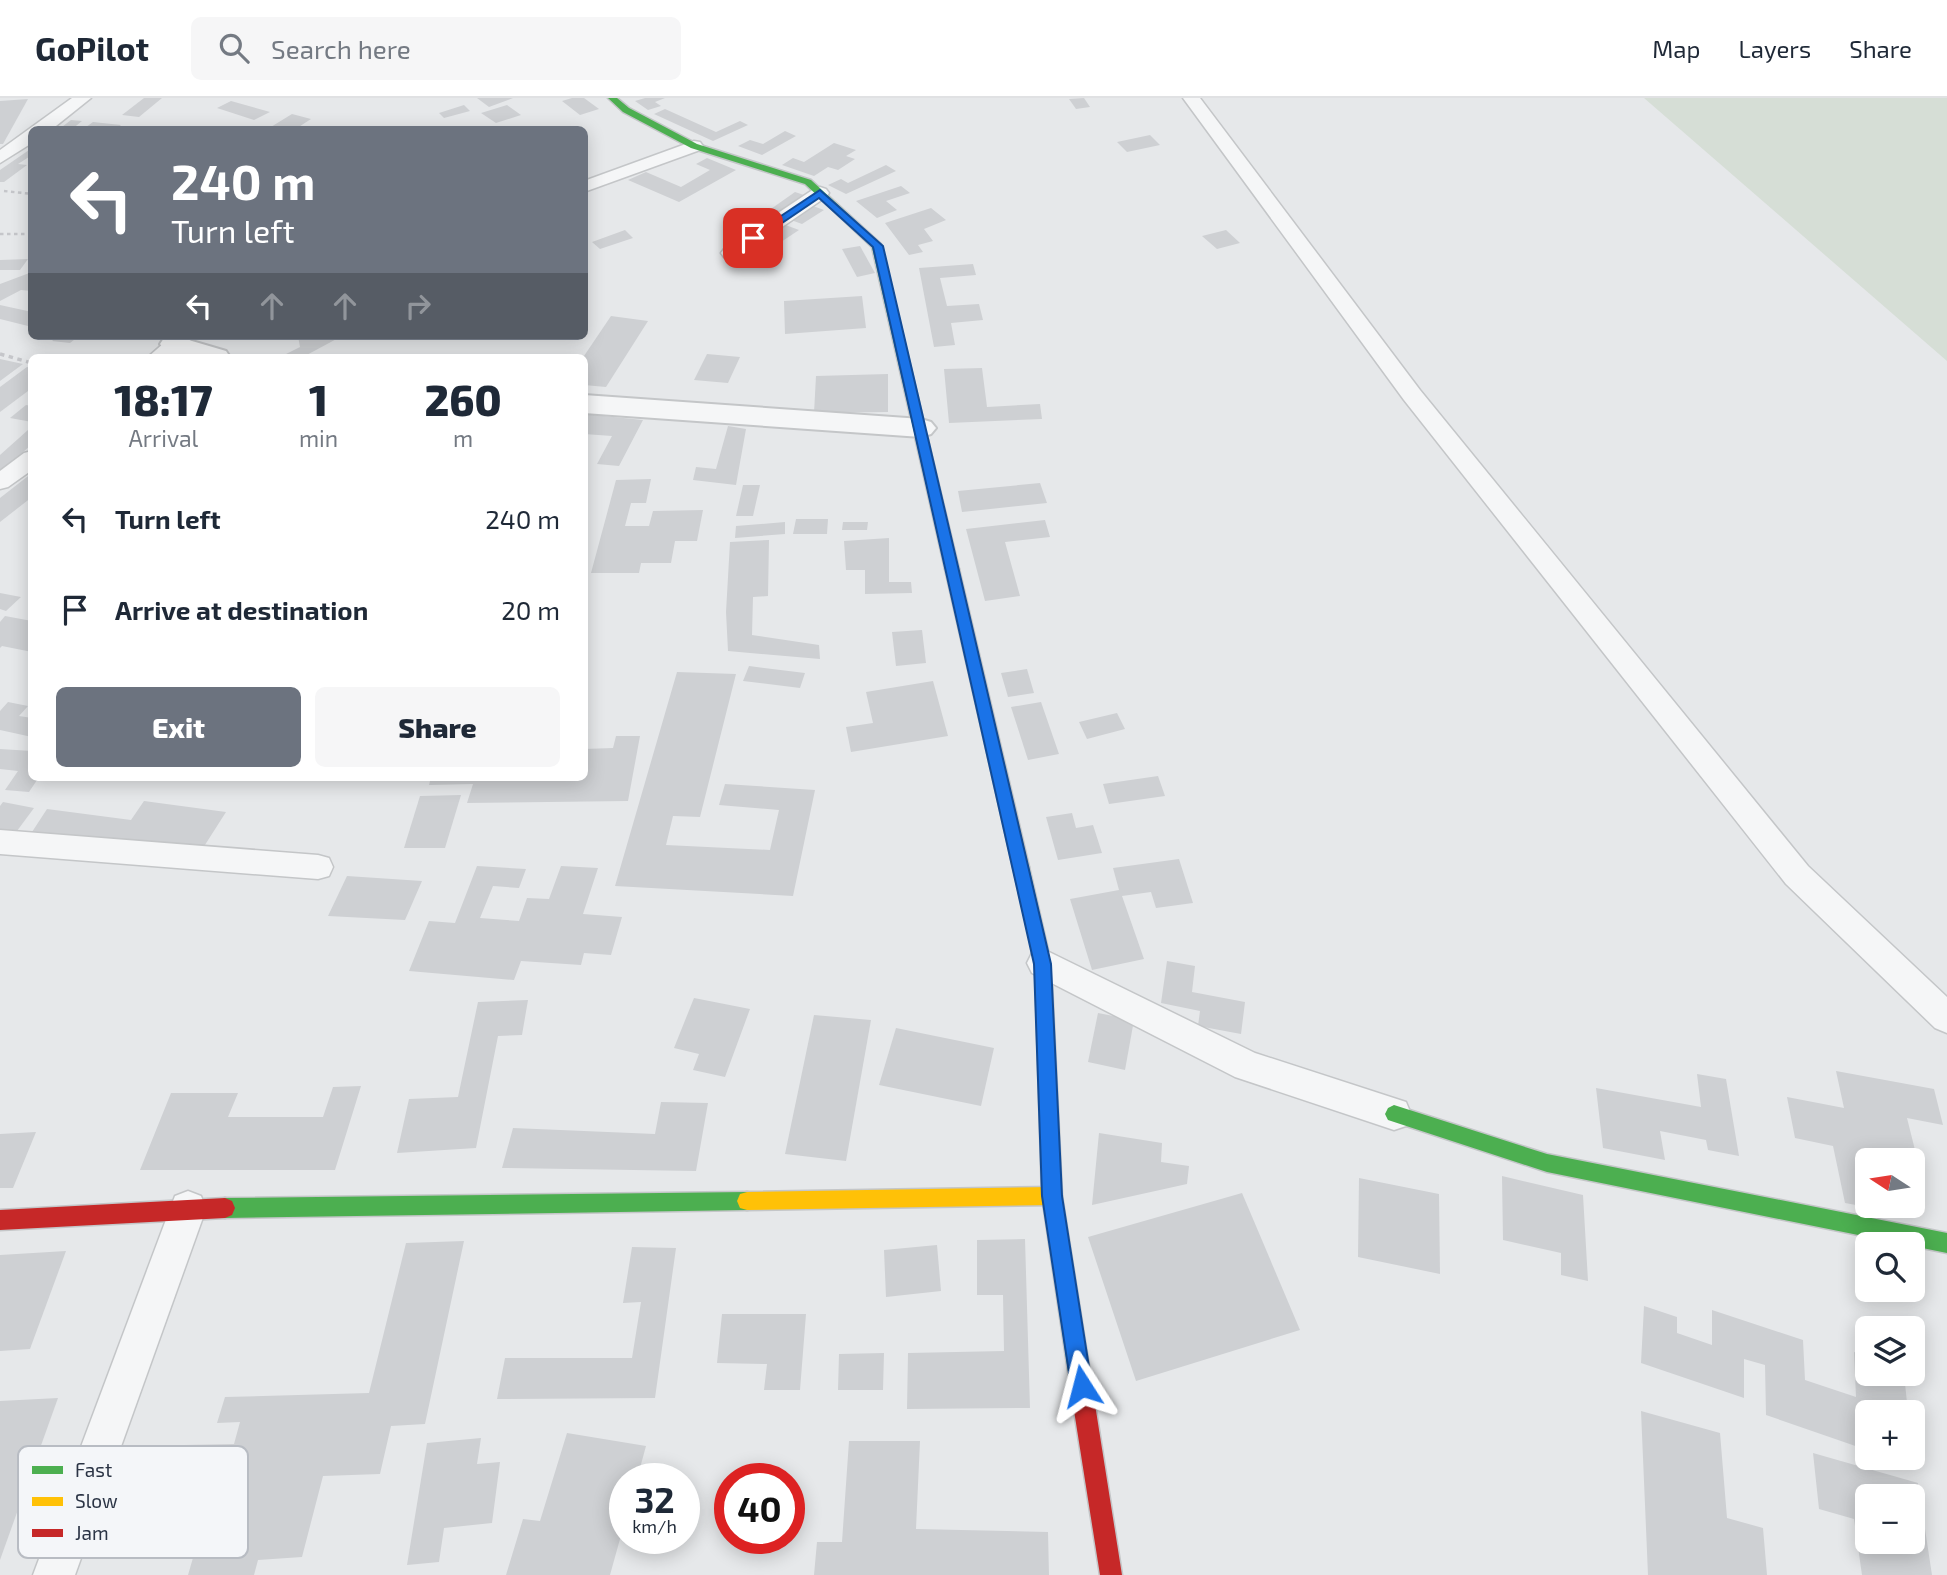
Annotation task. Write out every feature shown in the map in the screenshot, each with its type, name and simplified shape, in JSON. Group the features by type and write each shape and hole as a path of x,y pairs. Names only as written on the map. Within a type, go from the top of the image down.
{"street":[{"path":"612,98 625,110 694,146 808,182 877,246 1043,964 1052,1196 1111,1575"},
{"path":"172,346 204,354"},
{"path":"588,404 921,428"},
{"path":"1394,1114 1547,1163 1947,1243"},
{"path":"0,1220 188,1209 1052,1196"}],"lane":[{"path":"44,126 83,98"},
{"path":"1191,98 1412,395 1797,875 1947,1018"},
{"path":"0,158 28,138"},
{"path":"588,186 694,146"},
{"path":"731,253 820,193"},
{"path":"0,482 28,461"},
{"path":"0,842 318,867"},
{"path":"1043,964 1247,1066 1394,1114"},
{"path":"101,1446 188,1209"},
{"path":"54,1575 60,1558"}],"path":[{"path":"0,191 28,194"},
{"path":"0,234 28,234"},
{"path":"0,354 28,362"}],"shaded area":[{"path":"1644,98 1947,98 1947,361"}],"building":[{"path":"144,98 162,98 139,117 122,115"},
{"path":"477,98 513,98 489,107"},
{"path":"584,98 599,109 580,115 562,101"},
{"path":"665,98 655,102 661,106 648,110 635,101"},
{"path":"1084,98 1090,107 1076,109 1069,99"},
{"path":"28,99 3,144 0,144 0,101"},
{"path":"231,101 270,112 254,120 217,108"},
{"path":"464,105 470,111 444,118 439,113"},
{"path":"507,105 521,115 496,123 481,113"},
{"path":"665,109 716,132 740,121 748,125 713,141 654,114"},
{"path":"292,114 311,119 300,126 272,126"},
{"path":"71,120 82,121 76,126 63,126"},
{"path":"93,122 121,125 120,126 88,126"},
{"path":"785,131 796,136 762,155 738,146 750,140 763,144"},
{"path":"1150,135 1160,145 1127,152 1117,142"},
{"path":"834,143 856,150 846,156 855,159 838,170 828,167 814,176 782,165 793,158 804,162"},
{"path":"28,151 28,158 18,164 27,165 4,182 0,182 0,170"},
{"path":"707,158 736,170 679,202 628,180 646,172 681,187 710,170 696,164"},
{"path":"886,165 896,171 846,194 828,185 841,179 848,183"},
{"path":"901,186 910,193 886,201 897,210 877,218 856,201"},
{"path":"795,192 807,196 779,215 768,211"},
{"path":"813,206 824,210 802,224 791,220"},
{"path":"931,208 946,220 924,229 933,241 918,245 923,252 909,255 885,223"},
{"path":"783,224 799,230 769,250 753,244"},
{"path":"625,230 633,238 600,249 592,242"},
{"path":"1226,230 1240,243 1217,249 1202,236"},
{"path":"860,246 875,273 857,277 842,249"},
{"path":"28,259 20,270 0,270 0,260"},
{"path":"973,264 976,275 940,278 947,306 979,304 983,320 951,323 955,345 934,347 919,268"},
{"path":"28,274 28,291 21,290 0,301 0,284"},
{"path":"862,296 866,328 785,334 784,301"},
{"path":"0,305 28,311 28,326 0,319"},
{"path":"611,316 648,321 606,387 588,385 588,354 585,354"},
{"path":"53,340 74,340 70,343"},
{"path":"299,340 335,340 309,354 286,354 300,347"},
{"path":"707,354 740,357 728,383 694,380"},
{"path":"0,359 23,364 0,381"},
{"path":"28,367 28,391 0,412 0,387"},
{"path":"982,368 987,407 1040,404 1042,419 949,423 944,369"},
{"path":"888,374 888,412 814,413 816,376"},
{"path":"26,405 28,405 28,421 10,418"},
{"path":"588,414 643,420 619,466 597,464 612,436 588,434"},
{"path":"728,426 746,429 736,485 693,480 696,467 716,469"},
{"path":"28,430 28,448 3,470 0,469 0,455"},
{"path":"28,476 28,500 0,522 0,498"},
{"path":"651,479 646,503 631,503 625,526 649,526 653,511 703,510 697,541 675,541 671,563 641,563 639,573 591,573 616,480"},
{"path":"1040,483 1047,503 962,512 958,491"},
{"path":"743,485 760,485 753,516 736,516"},
{"path":"796,519 828,519 827,534 793,534"},
{"path":"1045,520 1050,537 1005,542 1020,596 985,601 966,529"},
{"path":"785,522 785,534 735,538 736,526"},
{"path":"843,522 868,522 867,530 842,530"},
{"path":"889,538 889,582 911,582 912,593 865,594 865,570 846,570 844,541"},
{"path":"769,540 768,596 753,597 752,635 819,645 820,659 728,651 726,612 730,542"},
{"path":"0,593 21,597 6,611 0,609"},
{"path":"5,616 28,620 28,651 2,646 0,648 0,622"},
{"path":"922,630 926,663 896,666 892,632"},
{"path":"749,666 805,673 800,688 743,681"},
{"path":"1027,669 1034,693 1008,697 1001,673"},
{"path":"677,672 736,674 700,817 673,816 666,845 770,850 779,810 719,805 725,784 815,790 793,896 615,886"},
{"path":"933,681 948,736 851,752 846,727 873,723 866,692"},
{"path":"8,702 28,706 19,716 28,717 28,736 0,730 0,711"},
{"path":"1041,702 1059,754 1028,760 1011,707"},
{"path":"1117,713 1125,729 1087,739 1079,722"},
{"path":"616,736 640,736 628,801 467,803 473,784 429,785 430,781 588,781 588,749 613,748"},
{"path":"0,749 28,751 28,781 36,781 29,792 5,790 18,771 0,769"},
{"path":"1158,776 1165,796 1109,804 1103,784"},
{"path":"461,795 445,848 404,848 420,796"},
{"path":"144,801 226,812 203,848 32,832 47,809 131,820"},
{"path":"3,802 34,808 14,835 0,833 0,806"},
{"path":"1072,813 1076,828 1093,825 1102,853 1058,860 1046,817"},
{"path":"1179,859 1193,903 1156,908 1151,892 1122,896 1144,959 1092,970 1070,899 1119,890 1113,868"},
{"path":"477,866 526,869 519,888 493,886 480,918 519,921 527,898 549,899 561,866 598,868 583,914 622,917 611,955 584,953 581,965 521,961 514,980 409,971 429,921 455,923"},
{"path":"347,876 422,881 405,920 328,916"},
{"path":"1167,961 1195,966 1192,992 1245,1002 1241,1034 1198,1026 1200,1011 1161,1003"},
{"path":"694,998 750,1009 725,1077 693,1070 699,1054 674,1048"},
{"path":"528,1000 522,1035 498,1036 476,1148 397,1153 409,1099 458,1097 478,1002"},
{"path":"1098,1013 1134,1020 1125,1070 1088,1062"},
{"path":"814,1015 871,1020 846,1161 785,1154"},
{"path":"896,1028 994,1048 981,1106 879,1085"},
{"path":"1836,1071 1934,1089 1943,1125 1907,1118 1914,1148 1855,1148 1855,1205 1845,1203 1833,1146 1795,1138 1787,1097 1844,1108"},
{"path":"1697,1074 1726,1079 1739,1156 1708,1150 1706,1140 1660,1131 1665,1160 1603,1148 1596,1088 1701,1107"},
{"path":"361,1086 335,1170 140,1170 171,1093 238,1093 228,1117 323,1117 333,1087"},
{"path":"661,1102 708,1103 696,1171 502,1168 513,1128 655,1134"},
{"path":"36,1132 13,1188 0,1188 0,1134"},
{"path":"1099,1133 1162,1143 1161,1162 1189,1166 1187,1184 1092,1205"},
{"path":"1502,1176 1583,1195 1588,1281 1561,1275 1561,1253 1503,1240"},
{"path":"1359,1178 1439,1194 1440,1274 1358,1257"},
{"path":"1242,1193 1300,1330 1136,1381 1088,1237"},
{"path":"1025,1239 1030,1408 907,1409 908,1353 1004,1351 1003,1295 977,1295 977,1240"},
{"path":"464,1241 425,1424 391,1426 380,1474 323,1476 302,1557 258,1560 254,1575 188,1575 193,1558 248,1558 248,1446 134,1446 234,1444 240,1422 217,1423 225,1397 369,1393 406,1243"},
{"path":"937,1245 941,1291 886,1297 884,1250"},
{"path":"632,1247 676,1248 655,1398 497,1399 505,1358 632,1358 641,1302 623,1303"},
{"path":"66,1251 30,1349 0,1351 0,1255"},
{"path":"1644,1306 1677,1317 1677,1333 1712,1345 1712,1310 1803,1340 1805,1380 1856,1397 1856,1386 1905,1386 1907,1400 1855,1400 1855,1446 1766,1415 1765,1365 1744,1359 1744,1398 1641,1363"},
{"path":"722,1314 806,1314 800,1390 764,1390 767,1364 717,1363"},
{"path":"884,1353 883,1390 838,1390 839,1354"},
{"path":"58,1398 41,1446 18,1446 18,1510 0,1560 0,1401"},
{"path":"1641,1411 1720,1433 1727,1518 1763,1528 1767,1575 1648,1575"},
{"path":"567,1433 646,1446 641,1463 609,1463 609,1554 616,1554 610,1575 506,1575 523,1519 540,1521"},
{"path":"481,1438 477,1464 500,1462 492,1523 444,1528 439,1562 407,1565 427,1443"},
{"path":"849,1441 920,1441 916,1529 1048,1532 1049,1575 814,1575 817,1542 842,1542"},
{"path":"1813,1453 1855,1465 1855,1470 1872,1470 1918,1483 1855,1484 1855,1526 1854,1519 1819,1509"},
{"path":"1925,1529 1932,1575 1862,1575 1859,1554 1925,1554"}],"traffic: fast":[{"path":"612,98 626,110 694,146 808,182 877,246 952,569"},
{"path":"1021,867 1043,963 1052,1196 1083,1398"},
{"path":"1394,1114 1547,1163 1947,1243"},
{"path":"225,1208 747,1201"}],"traffic: slow":[{"path":"952,569 1021,867"},
{"path":"747,1201 1052,1196"}],"traffic: jam":[{"path":"0,1220 225,1208"},
{"path":"1083,1398 1111,1575"}],"route":[{"path":"753,238 820,193 877,246 1043,964 1052,1196 1082,1386"}]}
